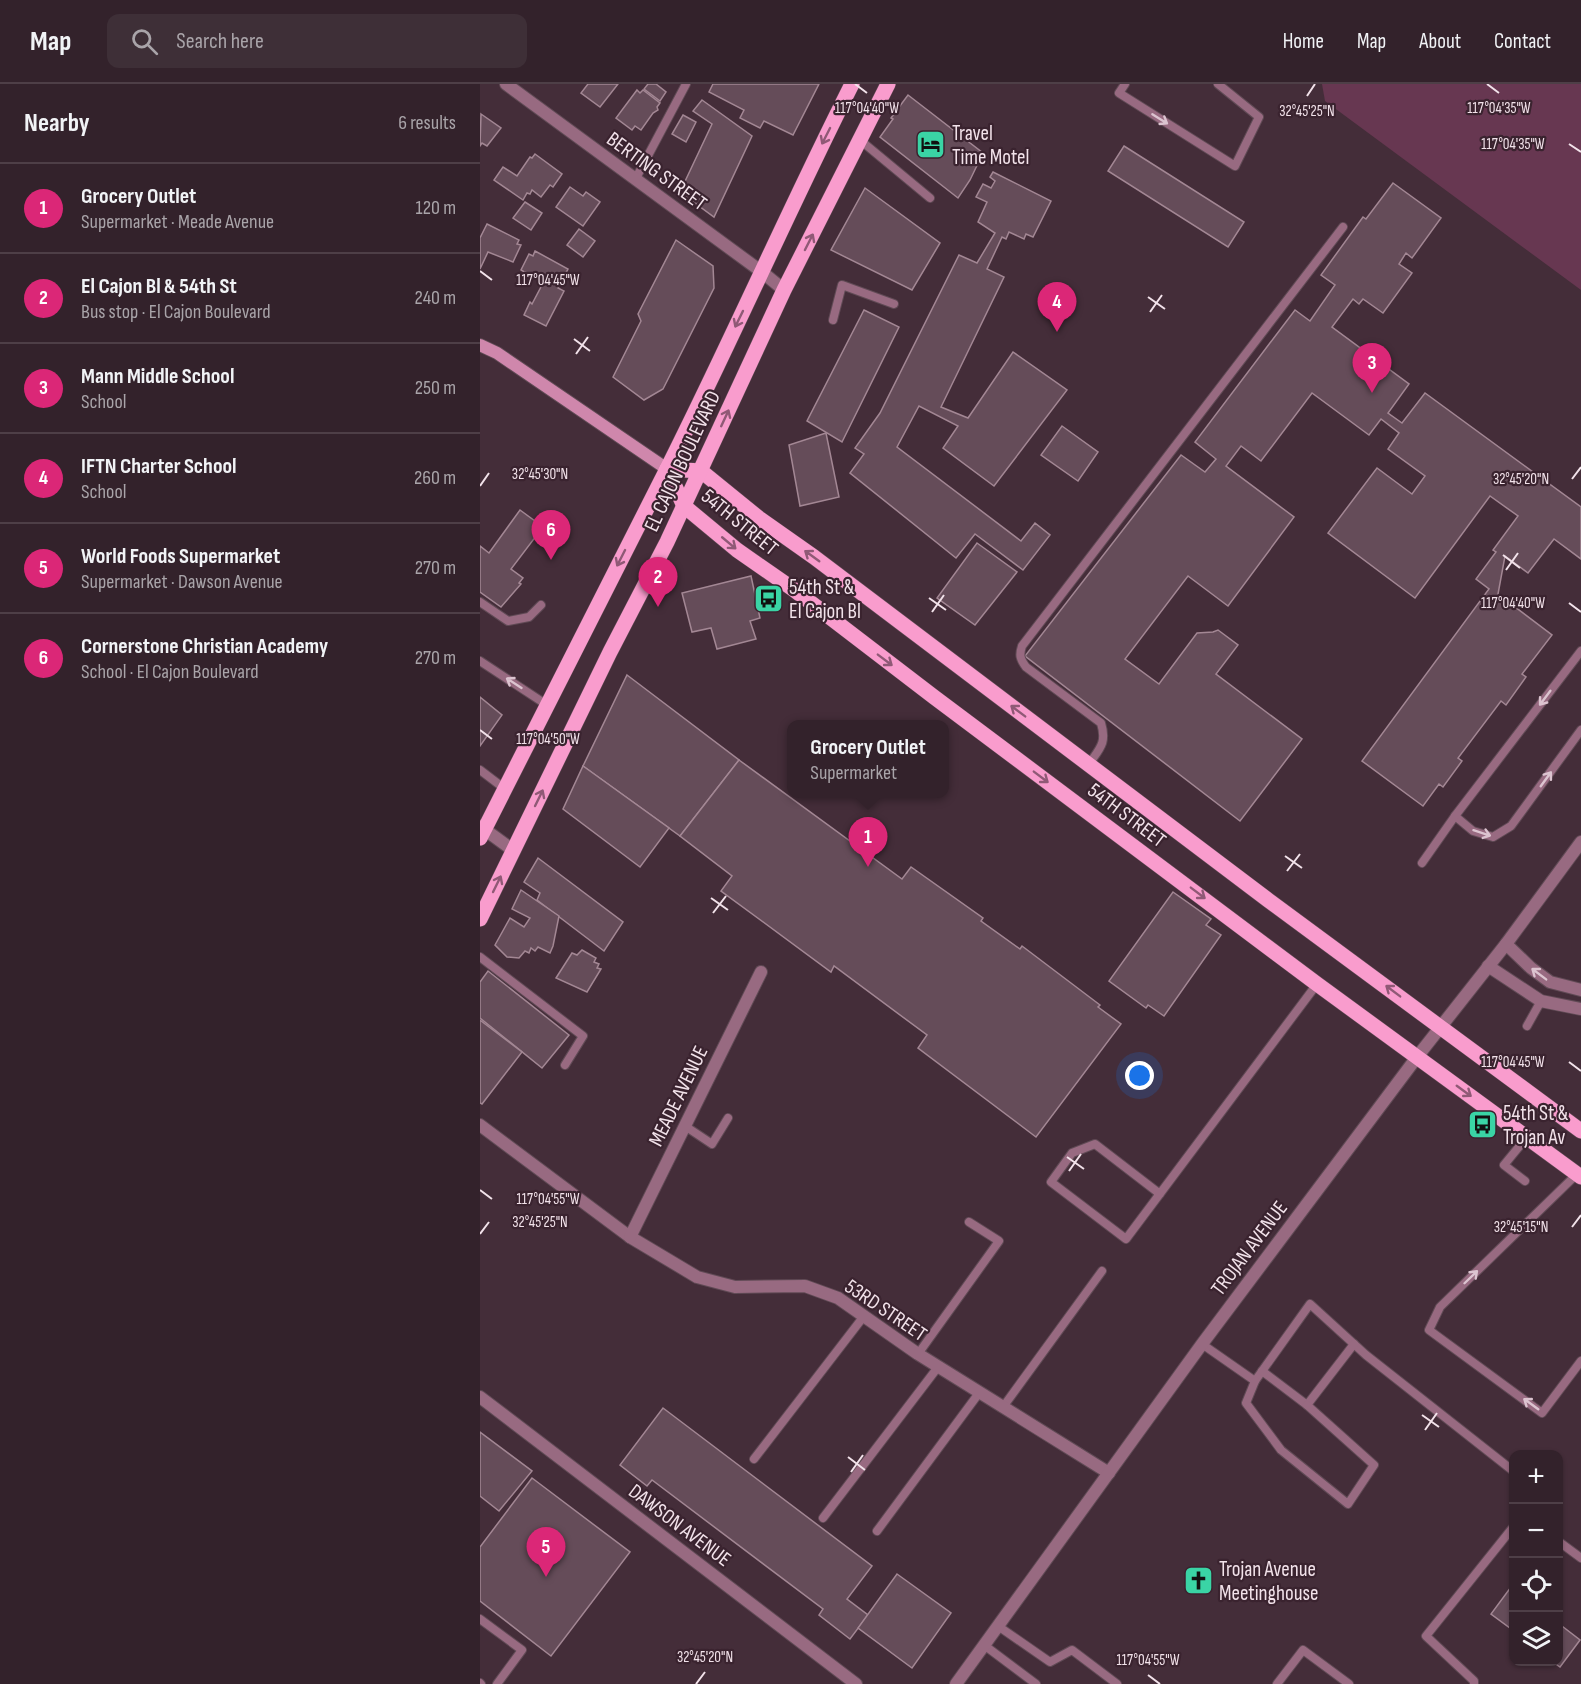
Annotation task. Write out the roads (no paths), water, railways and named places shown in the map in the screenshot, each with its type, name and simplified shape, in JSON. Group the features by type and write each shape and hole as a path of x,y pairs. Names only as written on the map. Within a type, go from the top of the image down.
{"main road":[{"name":"EL CAJON BOULEVARD","path":"482,831 667,469 804,179 852,84"},
{"name":"EL CAJON BOULEVARD","path":"480,919 684,506 784,290 888,84"},
{"path":"480,345 497,353 667,469"},
{"name":"54TH STREET","path":"1579,1175 1317,984 737,550 684,506 667,469 700,471 760,519 814,557 1581,1131"}],"street":[{"name":"BERTING STREET","path":"506,84 784,290"},
{"path":"482,831 514,850"},
{"name":"TROJAN AVENUE","path":"956,1684 1202,1344 1581,842"},
{"path":"1506,944 1531,968 1550,982 1581,990"},
{"path":"1488,966 1541,1001 1581,1009"},
{"name":"MEADE AVENUE","path":"630,1237 761,972"},
{"name":"53RD STREET","path":"481,1128 630,1237 697,1277 735,1287 805,1287 838,1298 938,1367 1109,1473"},
{"name":"DAWSON AVENUE","path":"480,1396 856,1684"}],"lane":[{"path":"635,180 686,84"},
{"path":"1125,84 1119,93 1235,166 1259,117 1218,84"},
{"path":"860,140 930,198"},
{"path":"1089,764 1103,742 1104,734 1101,723 1026,667 1021,661 1022,646 1343,227"},
{"path":"832,320 842,285 894,304"},
{"path":"480,602 508,621 529,617 541,605"},
{"path":"1422,863 1455,816 1581,651"},
{"path":"480,661 547,705"},
{"path":"1455,816 1473,831 1493,837 1511,826 1581,730"},
{"path":"480,770 505,789"},
{"path":"480,957 583,1036 565,1065"},
{"path":"1160,1194 1095,1144 1072,1153 1051,1182 1126,1239 1160,1194 1317,984"},
{"path":"1527,1026 1541,1001"},
{"path":"685,1126 712,1144 728,1118"},
{"path":"1525,1181 1504,1165 1527,1137"},
{"path":"1579,1175 1440,1307 1429,1330 1542,1413 1581,1361"},
{"path":"918,1354 999,1241 969,1222"},
{"path":"1003,1407 1102,1271"},
{"path":"1262,1371 1307,1405 1374,1466 1348,1504 1281,1450 1246,1403 1255,1381 1262,1371 1310,1304 1365,1355 1509,1468"},
{"path":"754,1459 864,1316"},
{"path":"1202,1344 1255,1381"},
{"path":"1307,1405 1354,1344"},
{"path":"823,1518 938,1367"},
{"path":"877,1531 979,1393"},
{"path":"1474,1684 1426,1636 1509,1532"},
{"path":"1563,1545 1581,1558"},
{"path":"480,1619 522,1650 497,1684"},
{"path":"998,1626 1050,1662 1072,1650 1117,1684"},
{"path":"984,1646 1036,1684"},
{"path":"1277,1684 1303,1650 1349,1684"}],"place":[{"name":"Travel Time Motel","path":"931,145"},
{"name":"IFTN Charter School","path":"1057,332"},
{"name":"Mann Middle School","path":"1372,393"},
{"name":"Cornerstone Christian Academy","path":"551,560"},
{"name":"54th St & El Cajon Bl","path":"768,599"},
{"name":"El Cajon Bl & 54th St","path":"658,607"},
{"name":"Grocery Outlet","path":"868,867"},
{"name":"54th St & Trojan Av","path":"1482,1125"},
{"name":"World Foods Supermarket","path":"546,1577"},
{"name":"Trojan Avenue Meetinghouse","path":"1198,1581"}]}
